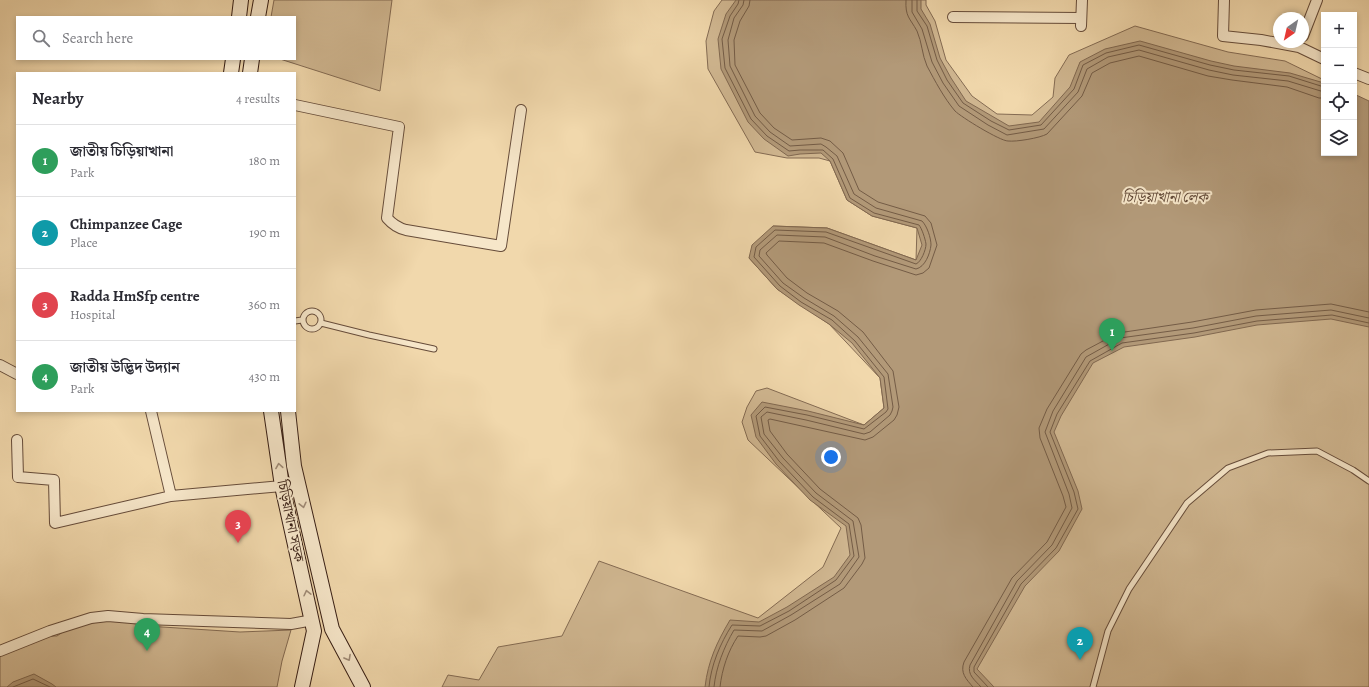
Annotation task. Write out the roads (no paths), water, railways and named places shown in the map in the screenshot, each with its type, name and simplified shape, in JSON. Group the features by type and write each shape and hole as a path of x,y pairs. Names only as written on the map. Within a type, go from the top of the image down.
{"main road":[{"path":"238,16 241,0"},
{"path":"258,16 261,0"},
{"path":"231,72 233,60"},
{"path":"250,72 252,60"},
{"name":"চিড়িয়াখানা সড়ক","path":"271,412 282,486 313,626 302,687"},
{"name":"চিড়িয়াখানা সড়ক","path":"288,412 294,466 332,629 363,687"},
{"path":"313,626 332,629"}],"street":[{"path":"954,16 1081,22 1082,0"},
{"path":"1224,0 1223,36 1273,41"},
{"path":"1309,21 1317,0"},
{"path":"1306,48 1321,57"},
{"path":"1357,74 1369,79"},
{"path":"296,105 399,127 387,218 392,224 406,230 501,246 521,110"},
{"path":"0,365 16,374"},
{"path":"0,371 16,375"},
{"path":"151,412 171,496"},
{"path":"17,440 18,478 54,480 55,523 171,496 282,486"},
{"path":"0,651 50,631 91,618 108,616 143,619 313,626"}],"lane":[{"path":"312,311 318,314 321,319 321,323 317,328 312,330 304,326 302,320 306,312 312,311"},
{"path":"296,321 302,320"},
{"path":"321,323 434,349"},
{"path":"1093,687 1108,631 1129,589 1187,503 1228,468 1268,453 1317,451 1353,470 1369,481"}],"water":[{"name":"চিড়িয়াখানা লেক","path":"736,0 921,0 921,9 930,24 940,58 966,101 1009,126 1039,122 1070,87 1080,62 1105,49 1140,41 1211,61 1234,66 1290,73 1321,82 1321,156 1357,156 1357,95 1369,101 1369,327 1331,319 1257,325 1195,337 1124,347 1093,363 1061,416 1054,432 1078,491 1082,509 1059,551 1025,586 977,669 994,687 705,687 708,669 714,652 730,620 759,622 787,607 834,577 850,555 846,526 810,500 776,464 756,437 751,415 762,402 808,411 864,425 884,408 880,378 852,343 829,324 777,289 749,258 752,245 773,226 827,228 916,260 922,245 917,228 872,216 847,200 830,161 821,153 788,156 764,139 748,122 721,69 718,39 726,14"},
{"path":"34,674 56,687 7,687 13,682"}],"place":[{"name":"জাতীয় চিড়িয়াখানা","path":"1112,351"},
{"name":"Radda HmSfp centre","path":"238,543"},
{"name":"জাতীয় উদ্ভিদ উদ্যান","path":"147,651"},
{"name":"Chimpanzee Cage","path":"1080,660"}]}
